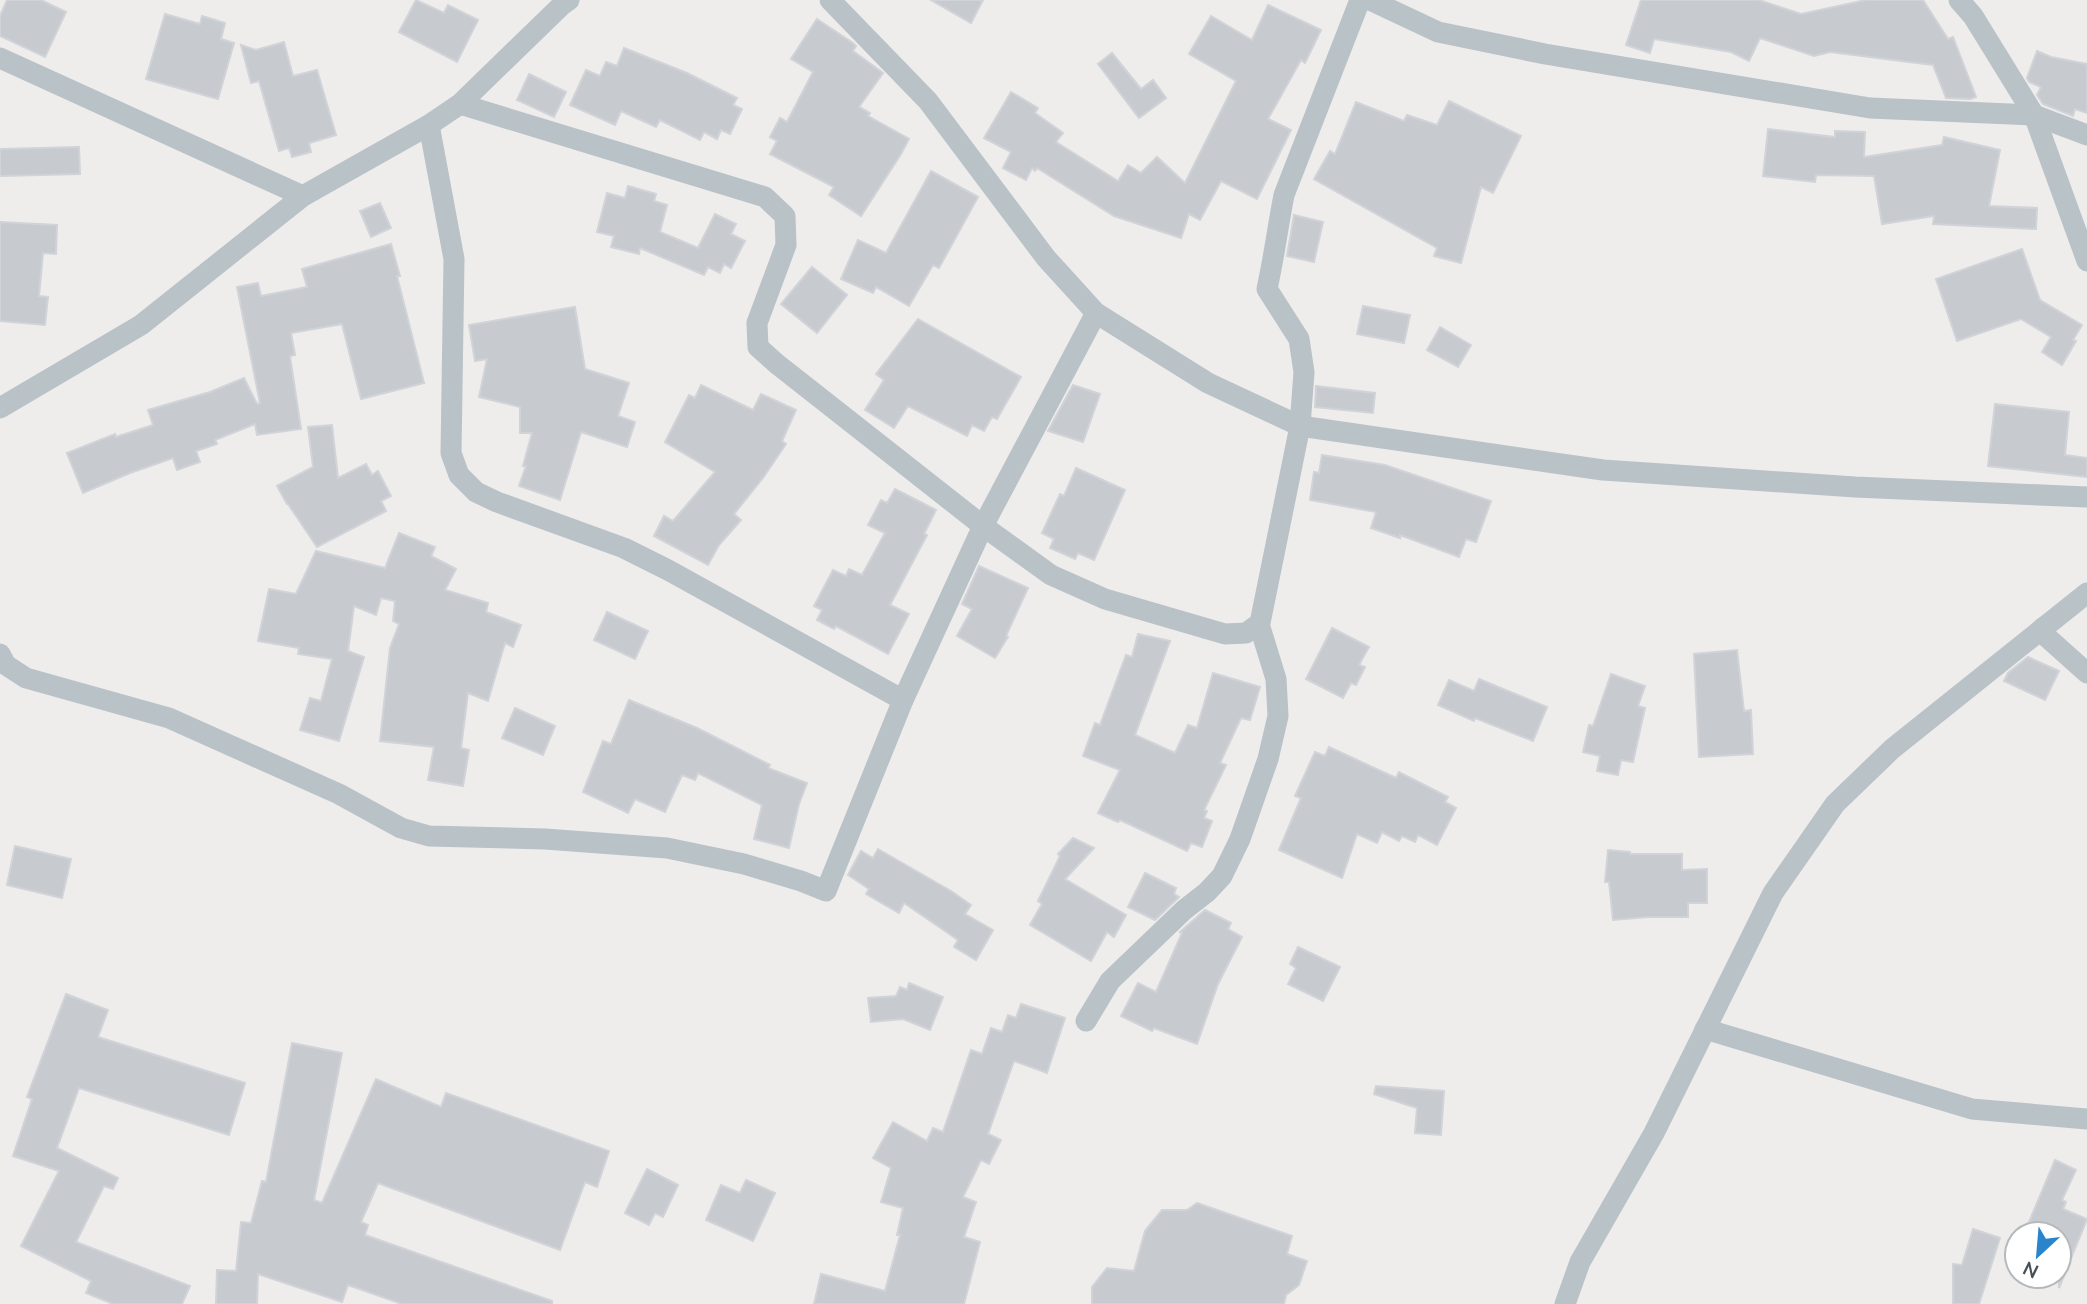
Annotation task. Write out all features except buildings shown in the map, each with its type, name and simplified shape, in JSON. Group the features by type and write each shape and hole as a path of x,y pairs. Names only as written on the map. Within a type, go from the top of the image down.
{"street":[{"path":"830,0 928,101 1046,258 1096,313 1208,383 1300,426 1603,470 1855,487 2087,497"},
{"path":"1086,1021 1110,981 1222,876 1240,839 1268,759 1278,716 1276,679 1259,624 1300,426 1304,372 1299,339 1267,289 1284,195 1360,0"},
{"path":"1370,0 1438,32 1545,54 1870,108 2034,115 2087,135"},
{"path":"1959,0 1973,16 2034,115 2087,261"},
{"path":"4,401 141,325 303,196 429,125 460,104 561,2"},
{"path":"0,58 303,196"},
{"path":"460,104 765,197 785,216 786,245 757,323 758,347 776,364 983,526 1051,575 1105,599 1225,634 1246,633 1259,624"},
{"path":"429,125 454,259 451,453 459,475 476,492 497,502 624,548 668,570 903,701"},
{"path":"0,654 6,665 26,678 169,718 339,794 411,831 429,836 545,839 667,848 744,864 826,891 903,701 983,526 1096,313"},
{"path":"1565,1304 1580,1262 1654,1133 1773,894 1835,804 1892,749 2087,593"},
{"path":"2044,627 2040,631 2087,673"},
{"path":"1705,1030 1972,1109 2087,1119"}]}
